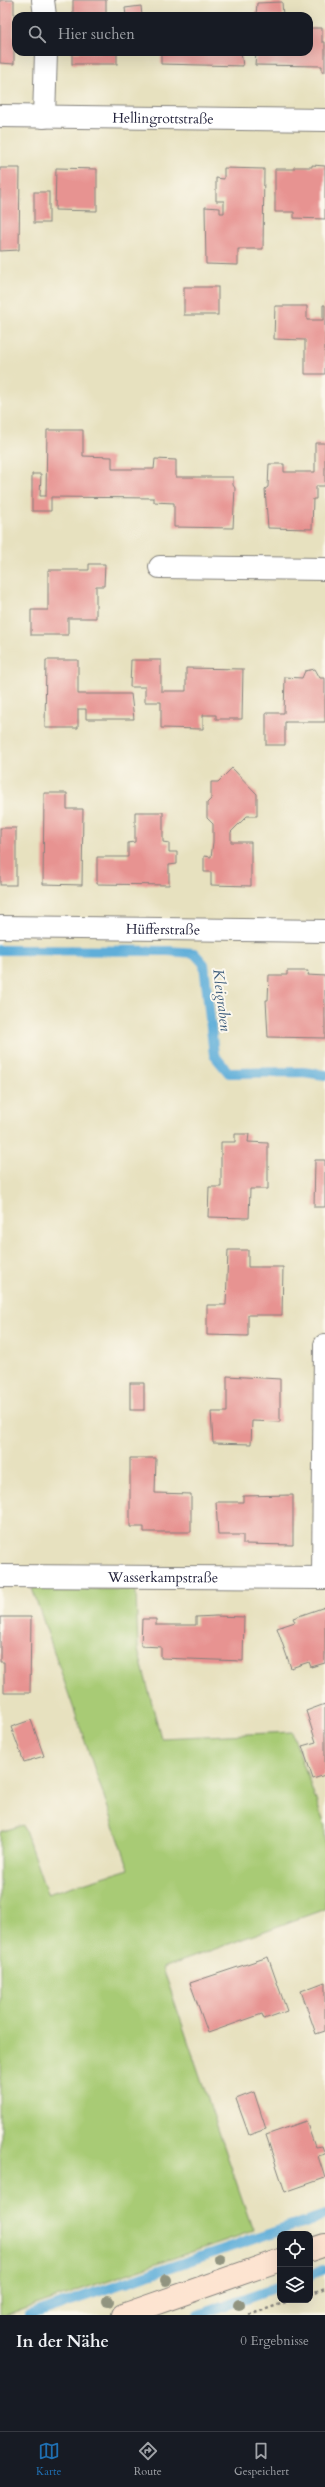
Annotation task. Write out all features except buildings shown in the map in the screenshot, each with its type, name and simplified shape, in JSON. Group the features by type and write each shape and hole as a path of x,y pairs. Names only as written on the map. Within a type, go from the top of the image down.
{"main road":[{"path":"313,2249 325,2245"},
{"path":"123,2315 277,2261"}],"street":[{"path":"43,0 44,12"},
{"path":"44,117 46,56"},
{"name":"Hellingrottstraße","path":"0,116 325,120"},
{"path":"160,567 325,568"},
{"name":"Hüfferstraße","path":"0,928 325,931"},
{"path":"324,1578 325,1345"},
{"name":"Wasserkampstraße","path":"0,1576 324,1578"}],"path":[{"path":"313,2293 325,2288"},
{"path":"249,2315 283,2303"}],"green space":[{"path":"32,1588 136,1590 138,1650 161,1738 292,1732 325,1826 325,1909 163,1968 253,2231 6,2315 0,2315 0,1832 23,1825 47,1894 129,1869"}],"waterway":[{"name":"Kleigraben","path":"0,950 168,951 194,953 204,964 214,1055 229,1073 303,1072 325,1075"},
{"path":"29,2315 325,2215"},
{"path":"313,2274 323,2270"},
{"path":"198,2315 277,2287"}]}
